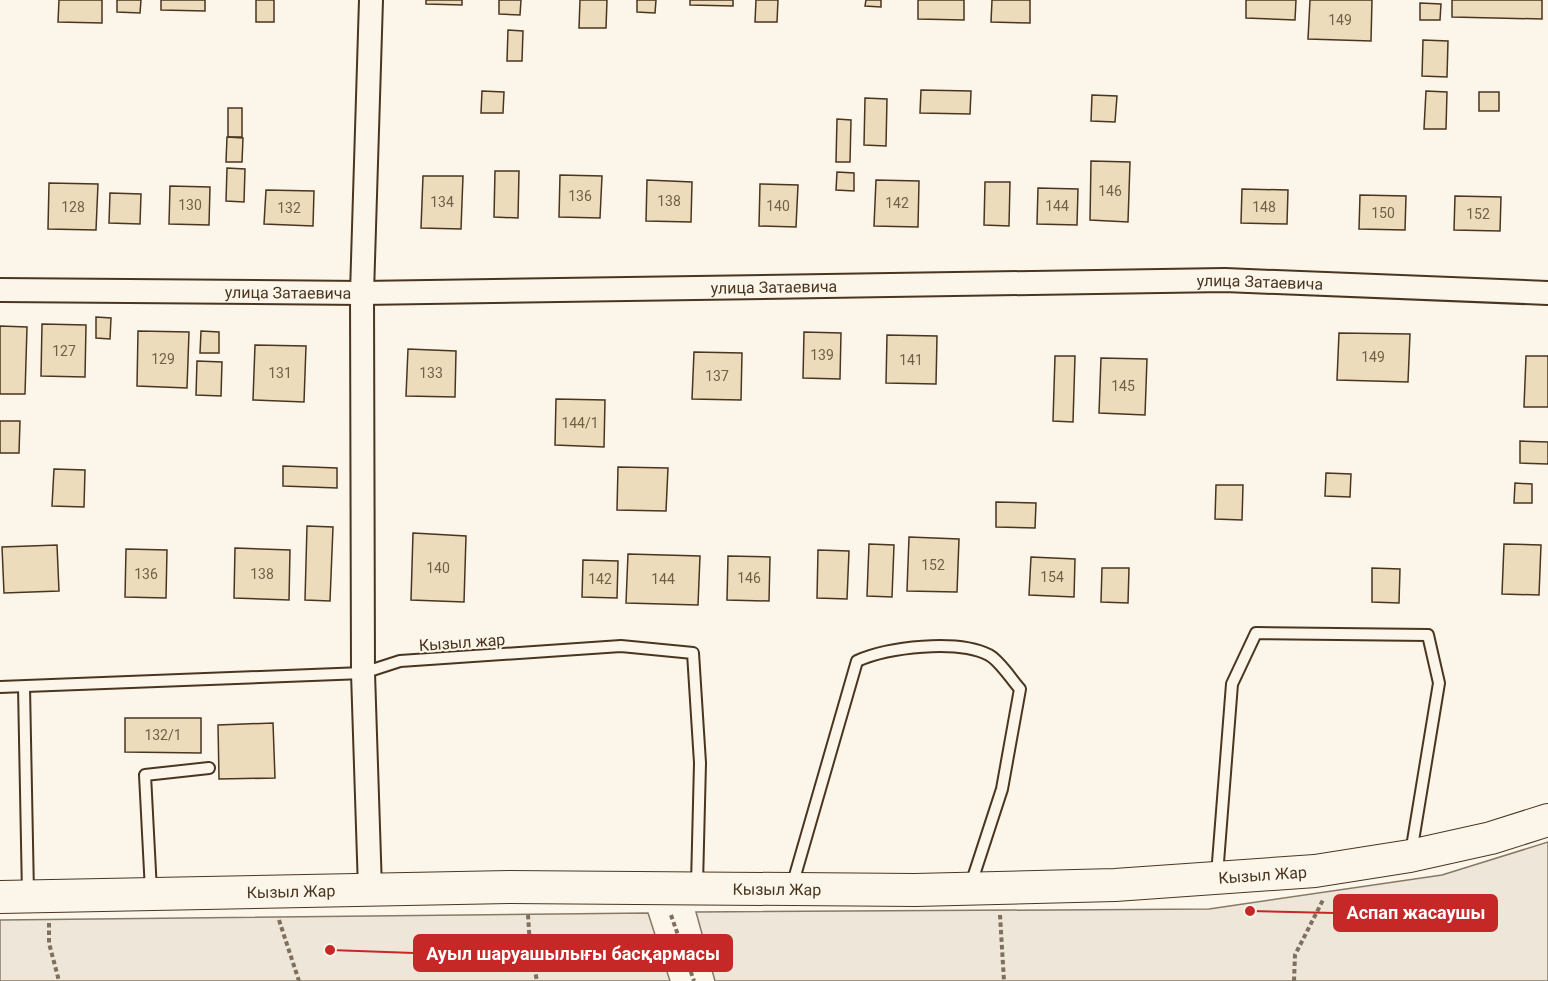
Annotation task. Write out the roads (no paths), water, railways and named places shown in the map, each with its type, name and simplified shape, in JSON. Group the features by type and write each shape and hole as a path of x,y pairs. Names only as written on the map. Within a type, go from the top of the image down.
{"main road":[{"name":"Кызыл Жар","path":"14,897 527,887 791,889 985,887 1216,879 1337,867 1410,856 1491,838 1548,820"}],"street":[{"path":"369,890 363,673 362,293 370,0"},
{"name":"улица Затаевича","path":"0,290 362,293 1225,280 1548,292"}],"lane":[{"path":"1216,879 1232,684 1256,633 1428,635 1438,683 1410,856"},
{"path":"791,889 857,661 875,653 957,645 990,656 1020,689 985,887"},
{"name":"Кызыл жар","path":"0,687 363,673 400,661 621,646 693,653 700,763 697,888"},
{"path":"14,897 24,687"},
{"path":"151,894 145,775 209,768"}],"place":[{"name":"Аспап жасаушы","path":"1250,911"},
{"name":"Ауыл шаруашылығы басқармасы","path":"330,950"}]}
